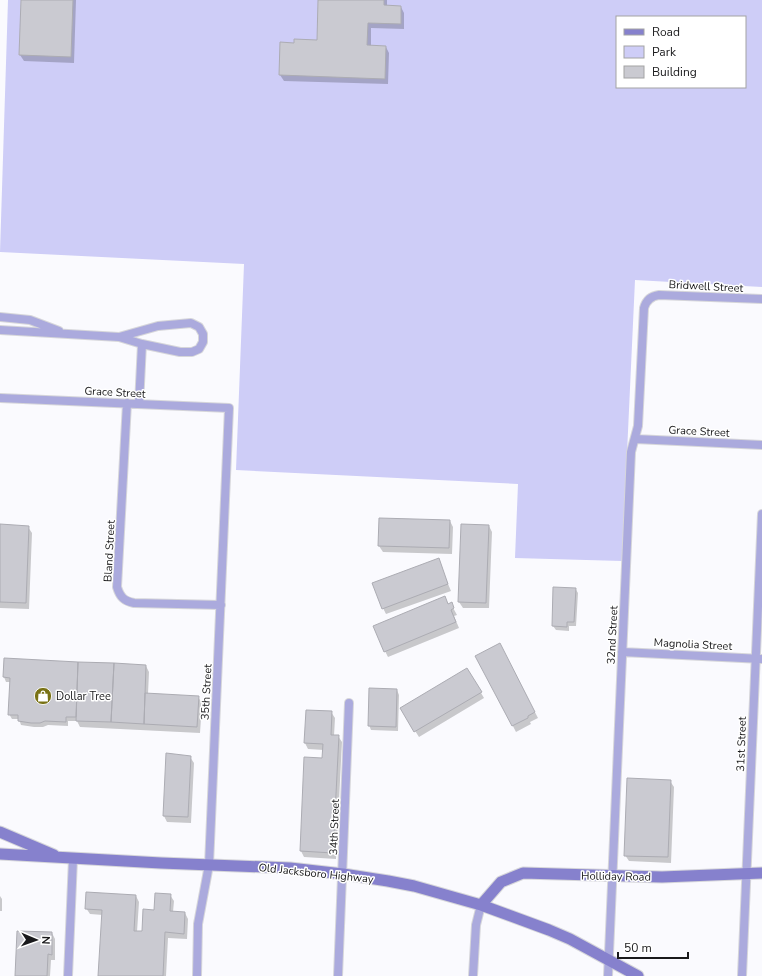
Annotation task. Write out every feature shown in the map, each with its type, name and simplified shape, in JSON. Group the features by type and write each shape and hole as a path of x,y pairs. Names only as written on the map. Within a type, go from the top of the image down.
{"main road":[{"path":"0,832 68,859"},
{"name":"Old Jacksboro Highway","path":"0,854 68,859 290,868 343,874 414,886 481,905 549,930 570,939 638,976"},
{"name":"Holliday Road","path":"481,905 501,882 523,873 662,877 762,873"}],"street":[{"name":"Bridwell Street","path":"650,299 659,295 762,299"},
{"name":"32nd Street","path":"608,976 631,452 639,415 644,308 650,299"},
{"path":"0,317 30,320 66,333"},
{"path":"0,330 120,337 142,344 180,352 192,352 199,349 203,342 203,334 199,327 191,323 158,326 120,337"},
{"path":"139,404 142,344"},
{"name":"Grace Street","path":"0,398 229,408"},
{"name":"Bland Street","path":"127,403 117,587 119,594 125,601 134,603 221,605"},
{"name":"35th Street","path":"198,976 198,924 209,865 229,408"},
{"name":"Grace Street","path":"635,439 762,445"},
{"name":"31st Street","path":"742,976 759,659 762,514"},
{"name":"Magnolia Street","path":"622,652 759,659"},
{"name":"34th Street","path":"338,976 350,703"},
{"path":"68,859 68,976"},
{"path":"473,976 476,925 481,905"}],"green space":[{"path":"8,0 762,0 762,287 635,280 622,561 515,558 518,484 236,470 244,264 0,252"}],"building":[{"path":"21,0 73,0 71,57 19,55"},
{"path":"318,0 384,0 384,5 401,6 401,24 368,23 367,45 386,46 385,79 279,75 280,42 294,43 294,39 317,40"},
{"path":"379,518 450,520 449,548 378,546"},
{"path":"0,524 29,526 26,603 0,602"},
{"path":"461,524 489,525 486,603 458,602"},
{"path":"439,558 448,584 382,609 372,583"},
{"path":"553,587 576,588 574,622 567,622 567,627 552,626"},
{"path":"445,596 448,604 452,602 454,608 451,610 456,622 384,652 373,626"},
{"path":"500,643 535,712 528,716 528,718 512,726 475,656"},
{"name":"Dollar Tree","path":"4,658 78,662 76,717 66,717 66,722 45,721 40,723 31,723 18,721 18,715 8,715 10,678 3,677"},
{"path":"78,662 114,663 111,722 76,721"},
{"path":"114,663 146,665 144,724 111,722"},
{"path":"467,668 482,692 414,732 400,708"},
{"path":"369,688 397,689 396,727 368,726"},
{"path":"145,693 199,696 197,727 144,724"},
{"path":"306,710 332,711 331,735 339,735 333,853 300,851 304,757 322,758 323,744 304,743"},
{"path":"166,753 191,756 188,817 163,816"},
{"path":"627,778 671,780 668,857 624,856"},
{"path":"86,892 136,895 134,931 142,931 143,909 154,910 155,893 171,894 170,911 185,912 184,934 165,932 163,976 98,976 102,910 85,909"},
{"path":"17,931 52,932 52,955 48,954 47,976 15,976"}],"place":[{"name":"Dollar Tree","path":"43,696"}]}
